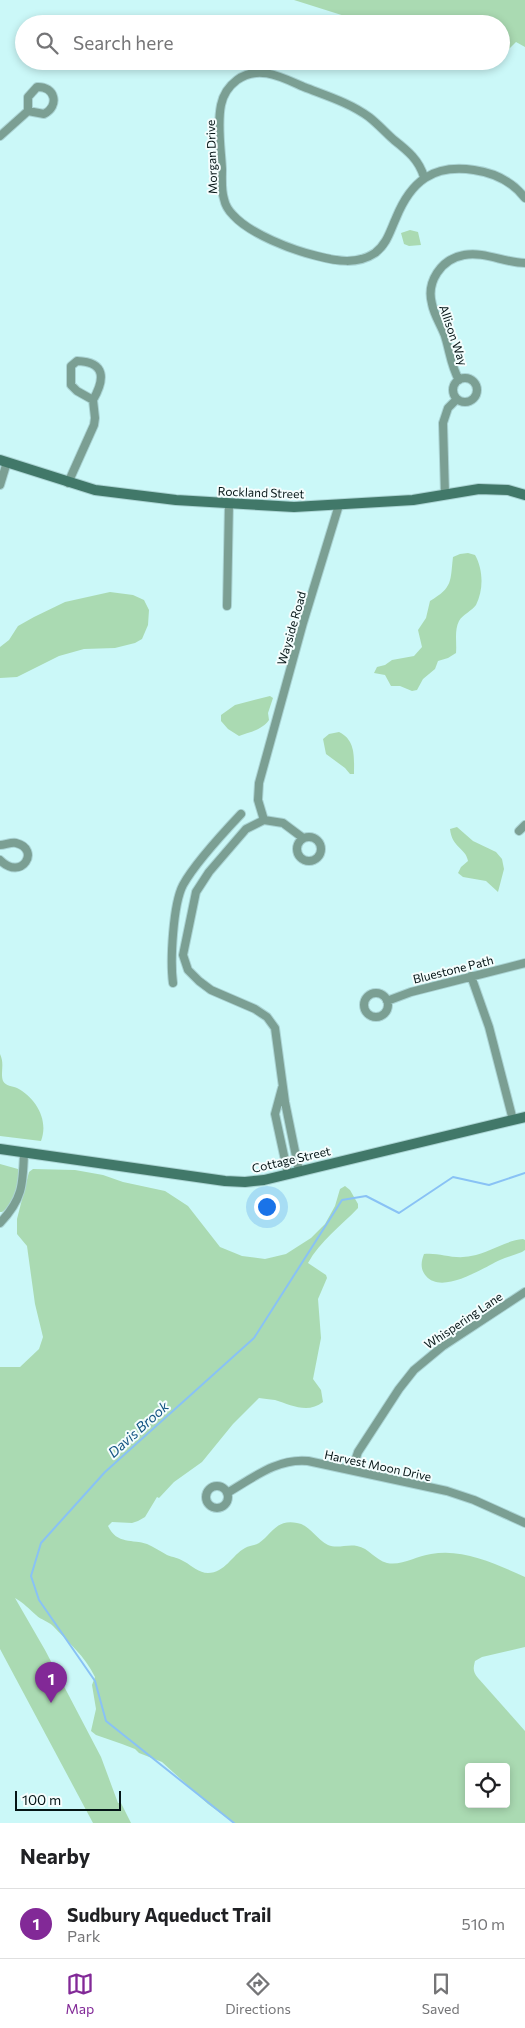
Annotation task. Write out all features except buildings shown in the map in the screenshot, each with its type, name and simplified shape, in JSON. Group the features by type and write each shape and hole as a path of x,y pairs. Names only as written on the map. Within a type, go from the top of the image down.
{"street":[{"name":"Morgan Drive","path":"424,177 420,165 408,151 370,118 340,101 280,77 263,72 244,75 230,86 222,103 220,119 222,184 224,199 228,209 233,216 261,234 294,250 346,261 356,261 373,254 387,240 398,211 410,191 424,177 448,169 482,171 502,178 514,185 525,198"},
{"path":"0,136 28,111"},
{"name":"Allison Way","path":"459,380 452,368 443,332 431,304 431,291 435,275 450,260 465,255 477,255 508,262 525,263"},
{"path":"68,483 94,425 96,418 93,400 100,388 102,377 96,366 90,362 77,361 71,366 70,385 93,400"},
{"name":"Allison Way","path":"465,378 473,382 476,387 474,398 468,402 462,402 457,399 453,391 459,380 465,378"},
{"name":"Allison Way","path":"445,495 443,423 448,408 457,399"},
{"path":"0,485 3,461"},
{"name":"Rockland Street","path":"3,461 95,490 117,494 229,503 294,507 339,506 413,500 487,489 508,490 525,495"},
{"path":"227,606 229,503"},
{"name":"Wayside Road","path":"264,820 258,800 259,783 303,623 339,506"},
{"path":"172,983 170,954 183,886 242,814"},
{"path":"299,1171 284,1102 275,1028 268,1018 255,1009 211,990 188,970 183,955 196,892 209,872 246,829 264,820 283,823 303,838"},
{"path":"519,831 525,825"},
{"path":"218,841 228,850"},
{"path":"0,845 17,843 28,852 28,860 19,868 5,865 0,860"},
{"path":"183,886 196,892"},
{"path":"171,962 186,962"},
{"name":"Bluestone Path","path":"387,1001 411,992 525,963"},
{"path":"471,976 489,1027 513,1120"},
{"path":"283,1084 276,1114 288,1174"},
{"name":"Cottage Street","path":"0,1149 230,1181 254,1181 525,1117"},
{"path":"0,1223 11,1211 22,1192 24,1152"},
{"name":"Whispering Lane","path":"352,1470 358,1452 399,1389 414,1370 438,1349 525,1292"},
{"name":"Harvest Moon Drive","path":"228,1493 266,1469 291,1461 308,1461 447,1491 474,1500 525,1523"}],"green space":[{"path":"294,0 525,0 525,47 516,42 510,48 510,15 342,15"},
{"path":"410,230 418,232 421,245 409,246 404,244 401,233"},
{"path":"468,553 475,555 480,566 482,579 479,599 476,605 465,614 457,625 456,653 438,661 435,669 423,679 417,690 412,691 400,686 391,686 385,675 374,673 377,667 385,665 392,660 414,656 422,647 418,630 426,618 430,601 447,588 453,557"},
{"path":"110,592 133,595 144,600 149,610 148,625 142,639 135,643 115,648 84,649 59,656 17,677 0,678 0,647 9,640 18,626 65,602"},
{"path":"270,696 273,698 268,713 269,720 259,728 239,736 228,729 221,721 221,715 235,705"},
{"path":"339,732 349,740 353,750 354,774 350,774 326,754 323,739 329,734"},
{"path":"457,827 473,841 496,852 502,859 504,869 498,892 486,881 463,877 458,873 461,867 468,861 465,853 456,844 451,835 450,829"},
{"path":"0,1054 4,1083 24,1092 39,1110 43,1125 41,1141 0,1136"},
{"path":"0,1164 18,1169 19,1175 14,1199 2,1212 0,1212"},
{"path":"33,1169 75,1170 165,1191 188,1206 220,1247 242,1256 265,1259 286,1254 311,1238 325,1224 335,1206 340,1189 345,1186 350,1190 358,1204 358,1208 325,1241 308,1263 326,1275 327,1278 318,1299 321,1338 313,1379 321,1390 323,1402 317,1406 305,1408 259,1398 233,1424 202,1462 174,1482 159,1498 157,1497 145,1517 132,1523 112,1522 108,1526 121,1539 147,1544 205,1573 214,1572 224,1567 240,1551 259,1543 279,1525 290,1522 306,1526 328,1545 335,1547 361,1547 387,1563 404,1562 431,1554 455,1553 479,1558 525,1577 525,1647 482,1657 475,1661 474,1672 525,1731 525,1823 234,1823 208,1804 162,1762 139,1753 135,1749 96,1735 91,1731 96,1709 92,1685 95,1677 91,1669 53,1626 38,1617 15,1598 45,1650 101,1757 118,1803 121,1803 131,1823 93,1823 0,1649 0,1367 20,1367 39,1349 43,1337 35,1304 27,1246 17,1234 17,1219 29,1172"},
{"path":"523,1239 525,1240 525,1250 522,1252 500,1260 463,1278 442,1283 433,1281 426,1276 422,1268 424,1254 458,1257 471,1256"}],"waterway":[{"name":"Davis Brook","path":"234,1823 106,1721 95,1681 39,1600 31,1576 41,1543 105,1472 254,1338 342,1200 366,1196 399,1213 453,1177 489,1185 525,1173"}],"place":[{"name":"Sudbury Aqueduct Trail","path":"51,1703"}]}
